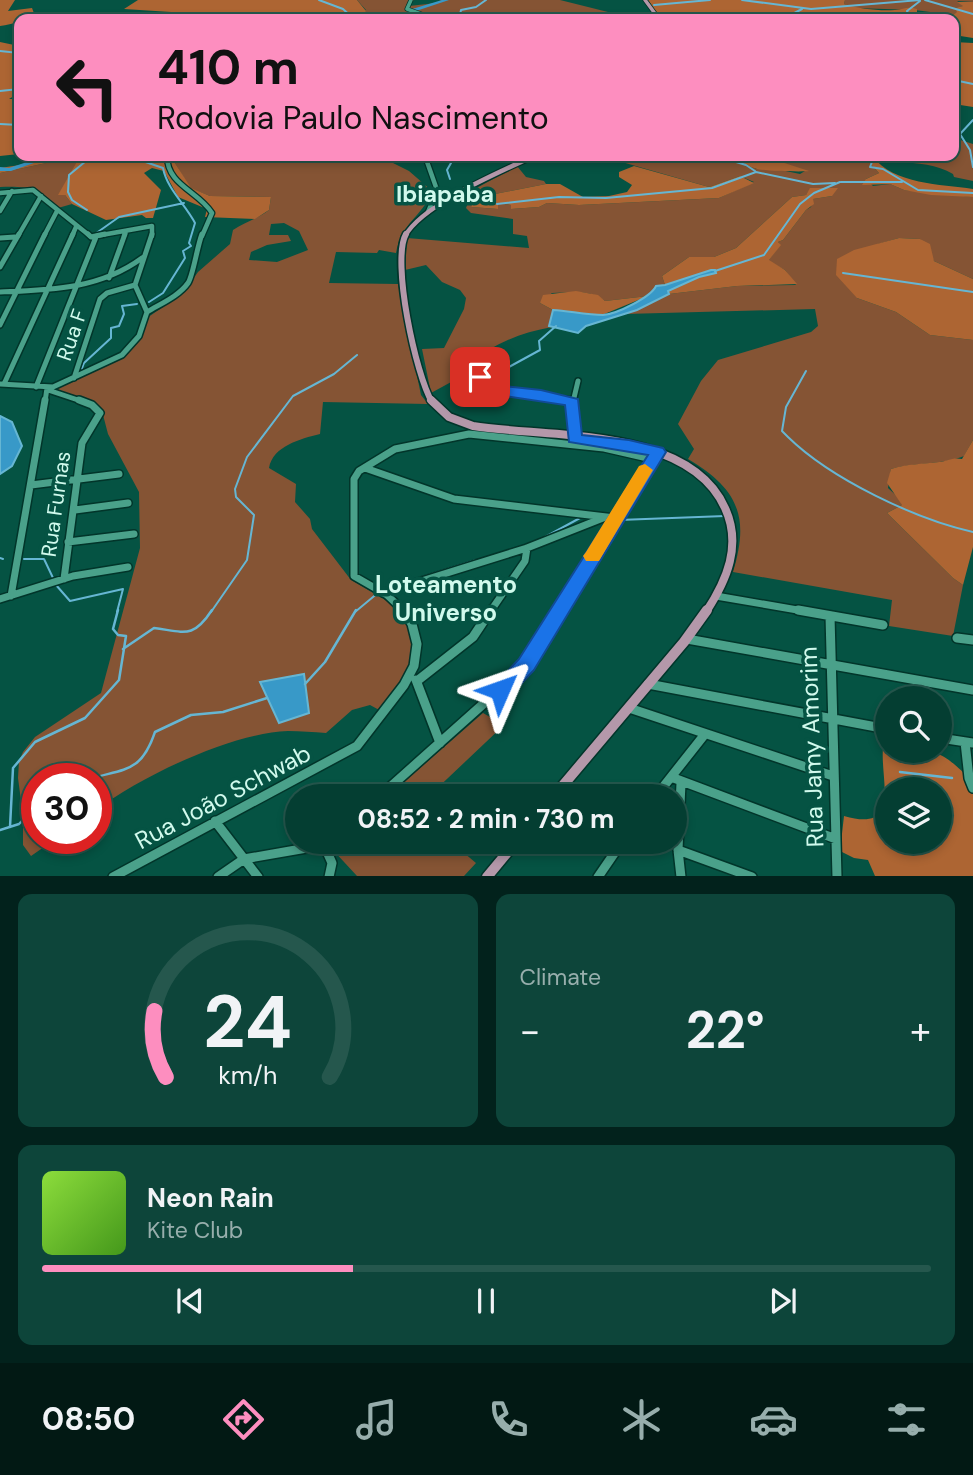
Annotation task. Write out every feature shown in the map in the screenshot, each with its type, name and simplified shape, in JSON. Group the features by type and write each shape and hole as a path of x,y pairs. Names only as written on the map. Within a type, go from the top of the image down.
{"main road":[{"path":"525,161 428,212 404,234 399,257 422,376 430,402 439,412 459,422 543,439 575,439 629,445 655,455 703,477 717,492 733,520 733,554 716,596 687,639 564,784"},
{"path":"488,876 506,854"}],"street":[{"path":"411,0 407,8 418,14"},
{"path":"75,227 2,384 48,389 127,351 139,336 147,312 178,293 191,279 195,251 211,218 211,209 204,200 178,183 167,161"},
{"path":"427,161 437,190 428,212"},
{"path":"0,193 31,190 89,237 153,227 152,239 142,258 142,268 135,285 147,312"},
{"path":"0,211 12,191"},
{"path":"0,267 41,196"},
{"path":"0,325 57,211"},
{"path":"109,278 126,230"},
{"path":"0,238 15,237"},
{"path":"36,387 96,237"},
{"path":"0,292 77,287 109,278 142,258"},
{"name":"Rua F","path":"74,378 100,299 107,293 135,285"},
{"path":"481,366 480,377 486,388 573,402"},
{"path":"575,439 573,402 578,382"},
{"path":"11,596 48,389"},
{"name":"Rua Furnas","path":"48,389 89,404 99,411 99,418 82,443 64,579"},
{"path":"394,784 440,743 527,665 655,455 543,439 466,435 395,449 356,473 354,576 403,608 416,635 413,678 440,743"},
{"path":"365,468 454,499 615,518"},
{"path":"32,485 119,474"},
{"path":"75,509 128,503"},
{"path":"383,593 527,548 605,517"},
{"path":"68,542 134,534"},
{"path":"413,678 473,637 525,561 527,548"},
{"path":"0,599 64,579 128,566"},
{"path":"716,596 883,625"},
{"name":"Rua Jamy Amorim","path":"830,616 837,876"},
{"path":"957,638 973,640"},
{"path":"687,639 973,690"},
{"name":"Rua João Schwab","path":"115,876 351,751 413,678"},
{"path":"648,684 875,727"},
{"path":"629,708 833,776"},
{"path":"665,784 705,734"},
{"path":"969,743 969,778 973,788"},
{"path":"671,777 836,839"},
{"path":"215,821 257,876"},
{"path":"219,876 244,859 285,851"},
{"path":"687,853 749,876"},
{"path":"329,854 332,863 329,876"},
{"path":"599,876 614,854"},
{"path":"678,854 681,876"}],"shaded area":[{"path":"0,0 15,0 8,11 32,8 34,14 14,14 14,23 0,26"},
{"path":"138,0 357,0 366,11 363,14 178,14 124,9"},
{"path":"357,0 414,0 409,6 441,0 560,0 616,14 361,14 366,10"},
{"path":"648,0 845,0 844,4 876,10 911,8 917,9 917,12 941,14 658,14"},
{"path":"845,0 973,0 957,1 964,6 955,8 958,12 955,14 854,8 844,4"},
{"path":"957,2 973,2 973,38 959,36 959,14 954,14 957,12 955,8 963,6"},
{"path":"0,42 14,45 14,96 9,99 14,99 14,155 0,156"},
{"path":"959,42 973,43 973,107 959,105"},
{"path":"959,140 973,144 973,181 954,177 944,170 926,165 877,161 959,161"},
{"path":"33,161 56,161 0,173 0,168"},
{"path":"56,161 78,161 59,195 65,195 72,204 58,208 32,190 0,187 0,173"},
{"path":"77,161 176,161 191,188 210,196 271,197 269,210 255,219 205,217 207,209 178,197 164,171 152,168 144,173 161,190 153,218 142,215 106,220 72,204 65,195 58,195"},
{"path":"176,161 389,161 409,171 432,191 423,208 407,227 396,253 379,250 377,253 336,252 329,283 398,284 421,395 428,404 323,402 320,434 296,441 282,449 276,454 269,468 296,484 295,502 310,519 312,529 351,580 399,608 406,619 414,649 412,663 406,677 381,711 370,705 352,710 326,733 288,731 240,739 188,758 112,799 112,763 21,763 21,801 18,778 19,761 23,752 35,737 101,693 140,548 139,492 108,434 102,411 53,387 118,356 136,338 144,320 183,293 198,272 230,244 233,230 269,210 271,197 210,196 190,188","holes":["284,223 299,231 308,250 277,262 249,260 251,252 267,245 291,241 288,235 269,235 271,224"]},
{"path":"618,161 741,161 756,169 776,169 800,174 805,171 777,161 868,161 879,173 866,179 873,186 890,184 904,190 973,197 973,279 934,261 920,239 899,238 878,244 857,298 896,312 930,335 973,340 973,440 964,456 891,469 888,488 901,500 902,505 887,513 963,585 953,636 889,626 892,600 733,572 740,535 736,506 719,481 688,459 694,449 678,424 701,381 718,360 811,332 818,326 815,309 625,314 669,294 737,286 796,285 785,270 768,261 780,245 778,242 783,240 811,207 813,199 832,196 811,188 806,195 792,197 736,248 714,257 689,257 662,276 665,285 648,296 605,301 586,293 552,293 540,303 553,310 549,326 552,327 516,337 495,347 465,368 464,375 431,393 422,349 444,348 464,309 466,298 460,290 442,282 426,265 405,270 407,238 529,248 527,236 513,234 513,219 471,213 466,208 470,198 462,196 517,166 526,177 544,181 546,184 475,198 471,207 498,209 498,203 511,205 511,209 539,207 547,203 579,205 719,198 754,182 740,176 709,187"},
{"path":"740,161 778,161 809,171 757,169"},
{"path":"868,161 877,161 893,173 919,182 973,189 973,197 931,195 904,190 890,184 862,185 866,179 879,173"},
{"path":"634,166 709,187 740,176 754,183 719,198 579,205 547,203 539,207 511,209 511,205 498,203 498,209 471,207 475,198 546,184 560,184 583,197 627,192 632,185 619,177 619,172"},
{"path":"810,188 838,188 832,196 813,199 814,204 806,210 783,240 778,242 781,245 769,260 785,270 797,284 737,286 669,294 668,291 699,277 716,273 711,270 665,285 662,276 689,257 714,257 736,248 792,197 806,195"},
{"path":"899,238 920,239 930,244 934,261 973,279 973,340 930,335 896,312 857,298 836,275 837,259 854,250"},
{"path":"576,291 598,295 605,301 648,296 602,315 553,310 540,303 543,295"},
{"path":"973,440 973,547 963,585 887,513 902,505 887,483 891,469 962,459"},
{"path":"483,713 504,725 442,784 402,784"},
{"path":"883,763 952,763 973,782 973,876 875,876 868,860 854,858 840,851 844,816 862,819 875,816 875,854 952,854 952,777 884,777"},
{"path":"337,854 465,854 476,863 464,876 357,876"}],"water":[{"path":"711,270 716,273 699,277 668,291 669,294 637,310 586,326 578,333 549,326 553,310 609,314 641,300 656,286"},
{"path":"0,416 12,422 22,446 12,466 0,474"},
{"path":"304,674 309,713 279,723 260,682"}],"waterway":[{"path":"319,0 343,9 348,14"},
{"path":"408,14 447,0"},
{"path":"460,14 461,10 476,7 486,0"},
{"path":"654,5 710,0"},
{"path":"742,0 811,9 920,0"},
{"path":"925,0 973,14"},
{"path":"908,14 907,11 920,1"},
{"path":"792,14 802,9"},
{"path":"0,51 14,52"},
{"path":"959,81 973,84"},
{"path":"0,91 14,90"},
{"path":"973,120 960,134 970,150 973,167"},
{"path":"0,124 14,125"},
{"path":"0,169 9,170 36,161"},
{"path":"86,161 69,175 68,192 72,200 87,210"},
{"path":"143,161 163,168 172,190 182,203"},
{"path":"450,179 447,170 452,161"},
{"path":"733,161 755,171"},
{"path":"872,161 870,167 883,169 918,190 973,193"},
{"path":"497,204 559,197 606,198 712,188 756,172 813,184 835,183"},
{"path":"715,271 764,255 800,204 814,193 840,182"},
{"path":"841,182 902,182"},
{"path":"95,234 119,217 182,203"},
{"path":"149,302 163,293 185,258 183,251 191,246 189,243 195,223 182,203"},
{"path":"843,273 973,292"},
{"path":"81,371 84,363 111,338 111,328 119,326 124,314 122,306 137,304"},
{"path":"487,379 540,350 539,341 556,326"},
{"path":"211,612 247,560 254,515 236,497 235,489 247,457 293,396 334,374 357,355"},
{"path":"806,371 786,407 782,431 788,437 827,468 875,495 926,518 973,532"},
{"path":"472,389 479,385"},
{"path":"619,520 725,516"},
{"path":"545,537 580,518"},
{"path":"24,559 44,559 54,580"},
{"path":"388,588 476,560"},
{"path":"56,585 70,601 123,589 117,612"},
{"path":"355,612 379,592"},
{"path":"118,610 113,629 118,635 126,636 124,648"},
{"path":"124,648 154,628 181,632 193,629 199,626 212,610"},
{"path":"305,684 325,662 356,610"},
{"path":"10,827 13,768 35,742 85,718 119,680 124,648"},
{"path":"112,773 138,762 155,732 191,715 223,712 267,698"},
{"path":"900,772 943,777"},
{"path":"10,827 21,822"},
{"path":"0,830 10,827"}],"slow traffic":[{"path":"592,556 645,470"}],"district":[{"name":"Ibiapaba","path":"445,194"},
{"name":"Loteamento Universo","path":"446,599"}],"route":[{"path":"480,377 482,385 490,389 573,402 575,439 629,445 658,452 627,498 527,665 500,690"}]}
